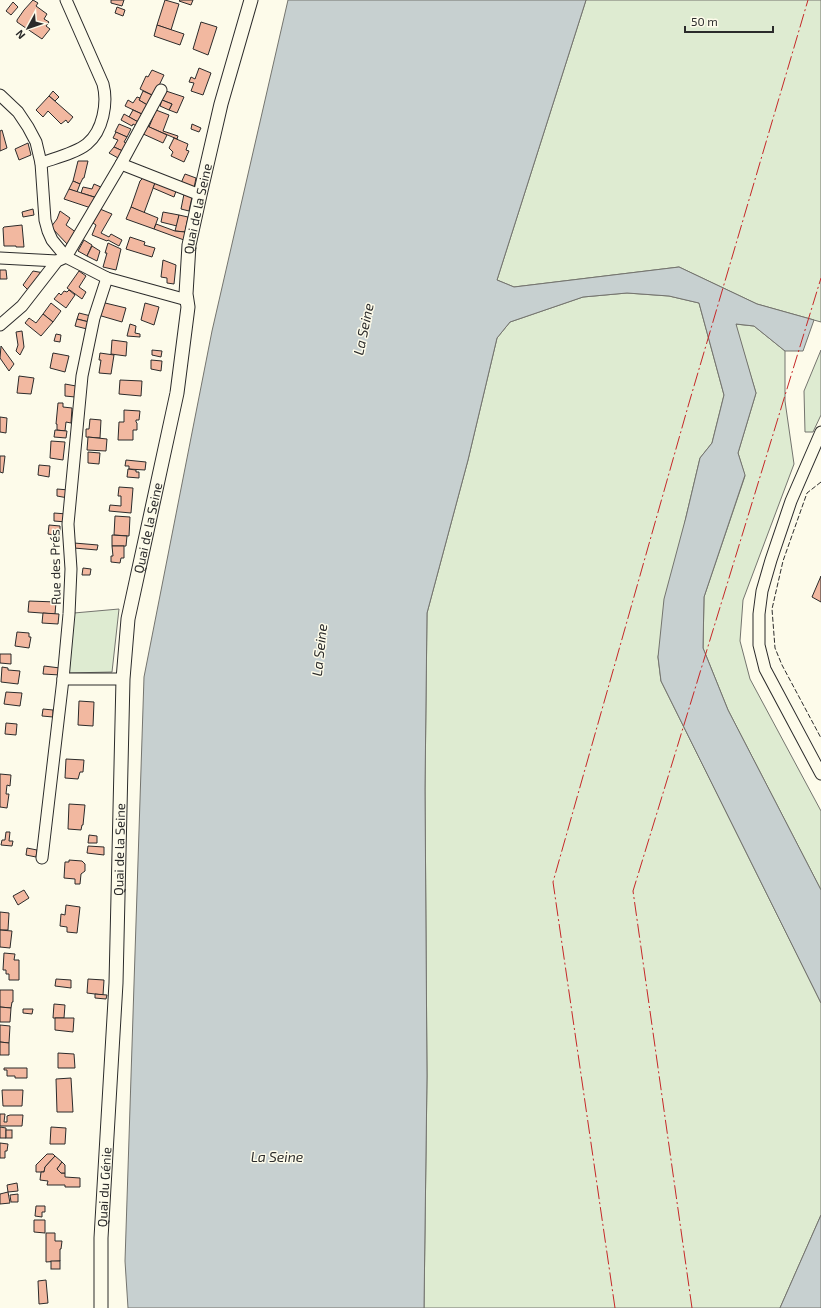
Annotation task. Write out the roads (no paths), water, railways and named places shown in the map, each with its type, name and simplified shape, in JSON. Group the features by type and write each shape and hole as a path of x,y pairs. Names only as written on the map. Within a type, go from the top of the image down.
{"street":[{"path":"41,163 72,152 87,144 99,127 104,103 105,93 103,84 66,0"},
{"name":"Quai de la Seine","path":"111,1066 116,983 123,679 128,619 177,393 188,307 186,294 189,245 221,104 251,0"},
{"path":"0,325 22,306 62,259 121,164 162,90"},
{"path":"0,95 18,112 36,142 41,163 44,220 62,259"},
{"path":"121,164 200,195"},
{"path":"0,258 62,259 107,278 187,300"},
{"name":"Rue des Prés","path":"42,858 63,679 71,569 68,524 82,376 94,318 107,278"},
{"path":"821,432 791,501 762,591 759,614 759,645 765,669 821,774"},
{"path":"63,679 123,679"},
{"name":"Quai du Génie","path":"101,1308 101,1238 111,1066"}],"water":[{"name":"La Seine","path":"288,0 586,0 497,280 514,287 679,267 757,304 814,320 803,351 785,351 754,326 736,324 756,393 738,453 745,475 704,597 703,648 728,710 821,890 821,1003 661,681 658,657 664,599 700,458 712,443 724,395 699,303 669,296 627,293 583,297 510,322 497,338 468,460 427,613 425,789 427,1076 424,1308 128,1308 125,1261 144,677 212,331"},
{"path":"821,1215 821,1308 780,1308"}]}
